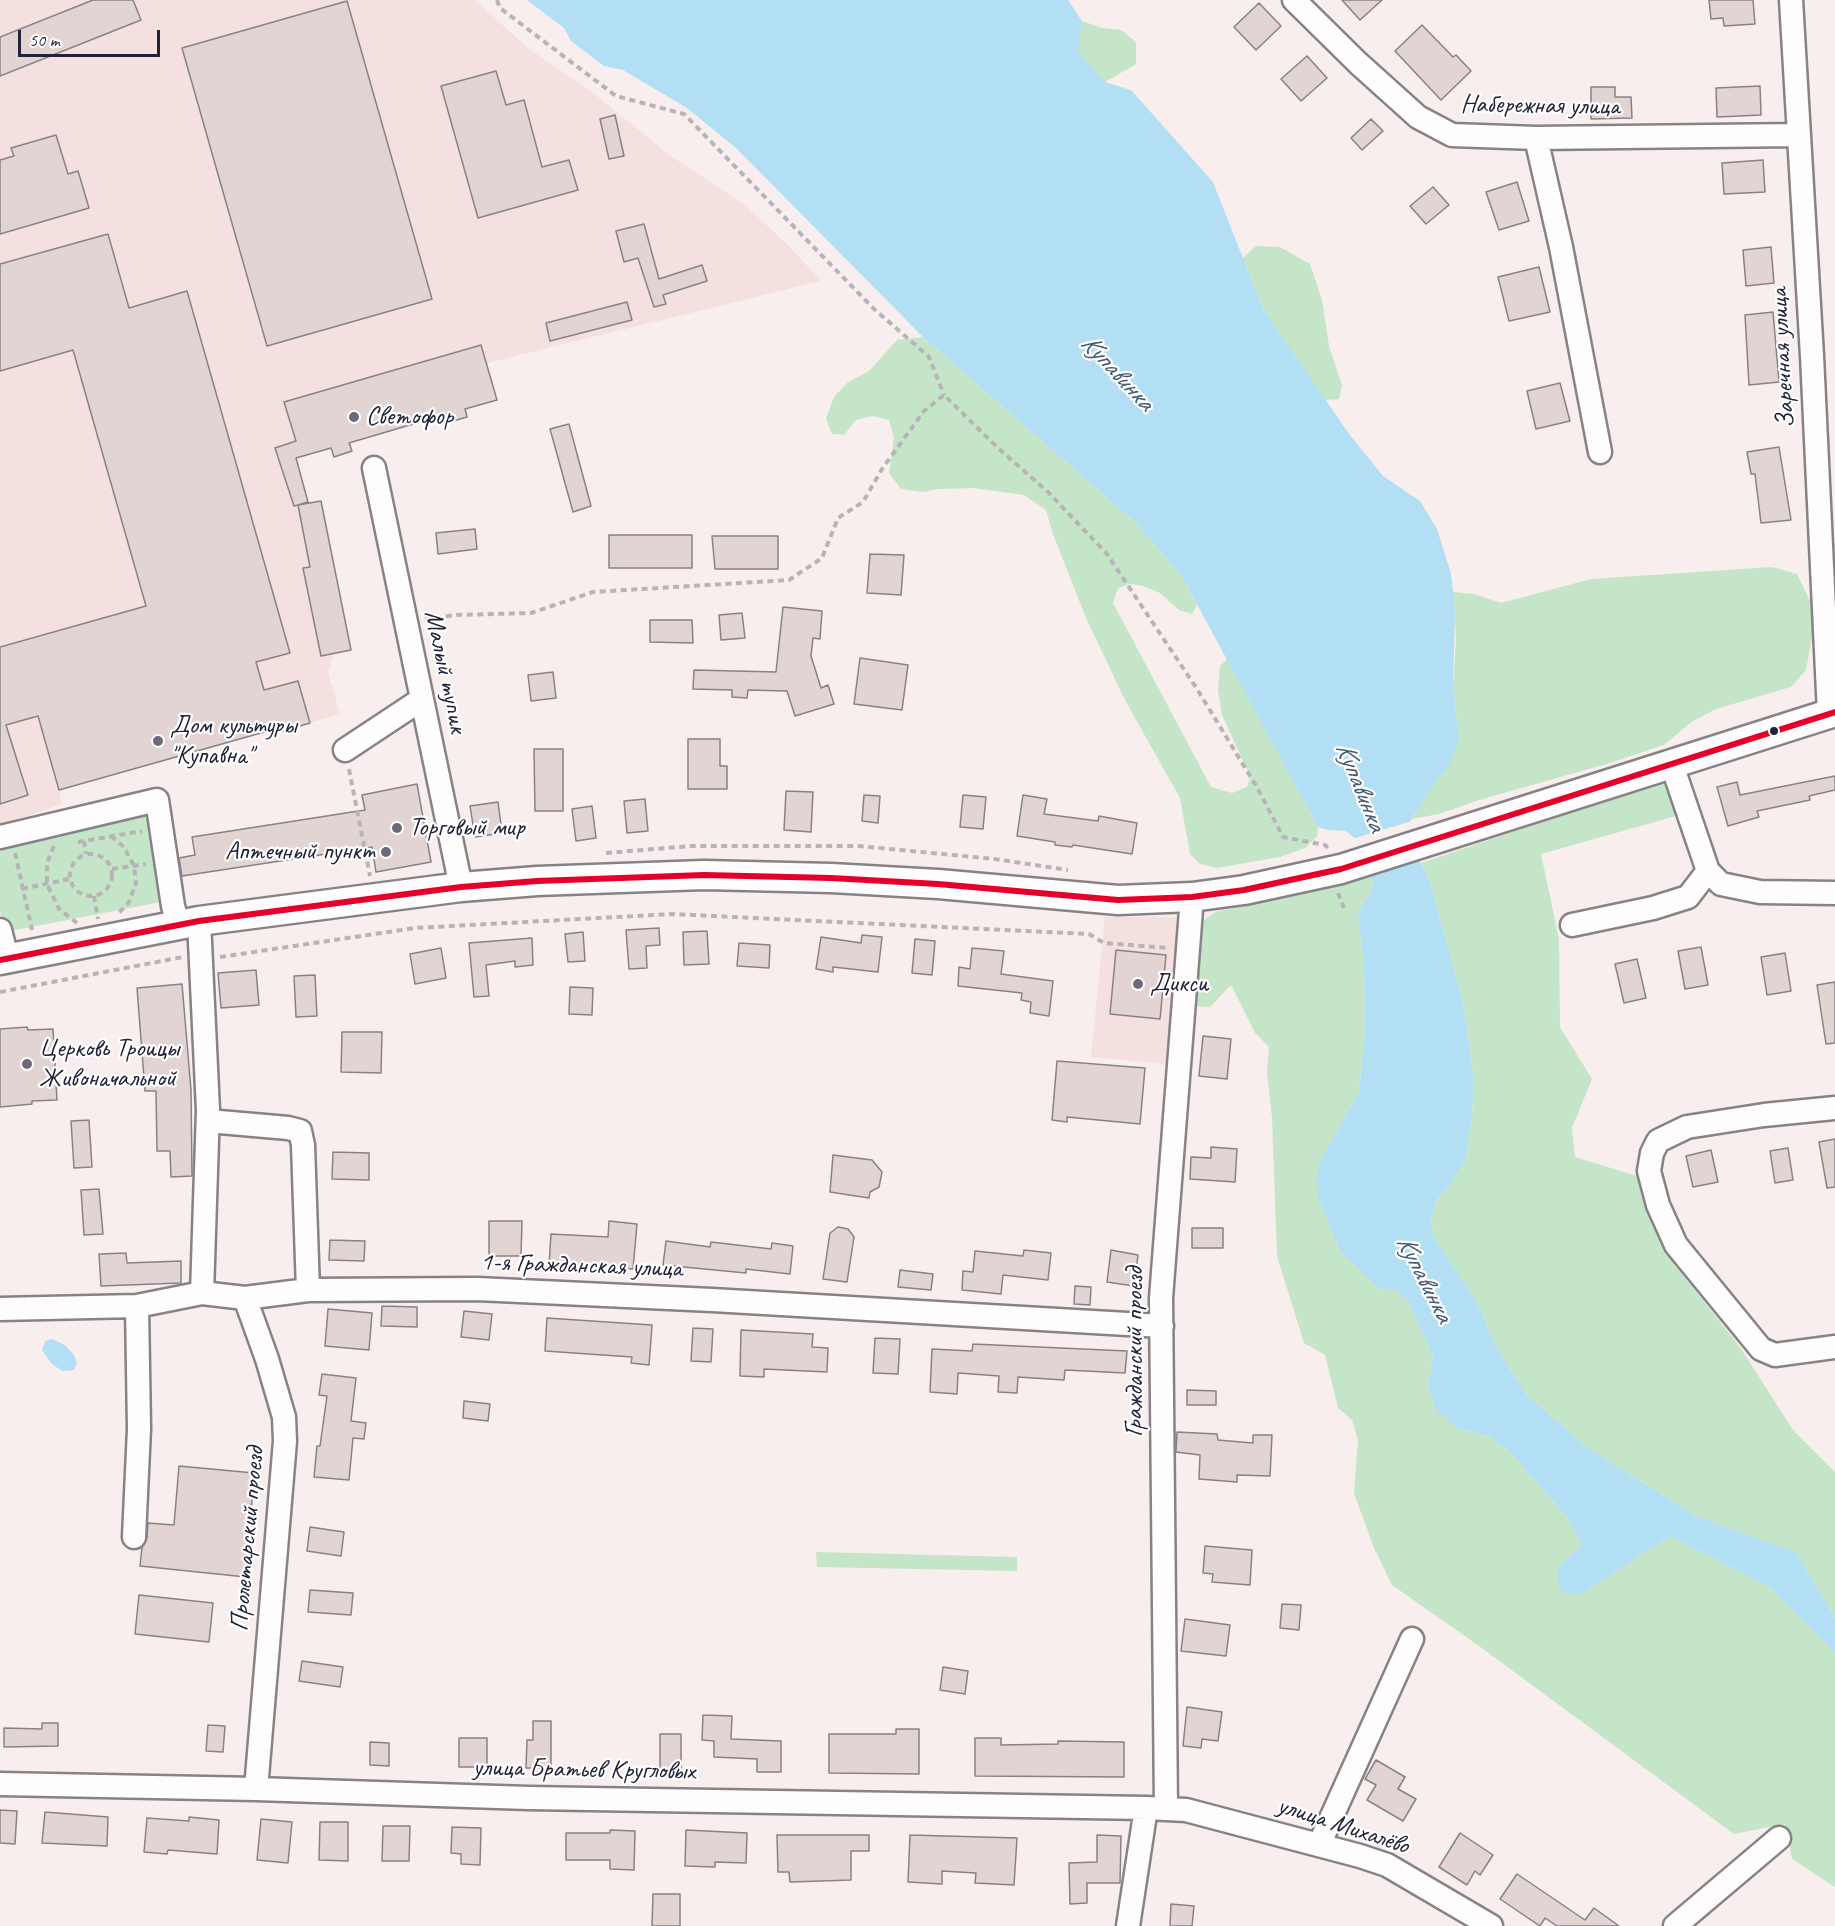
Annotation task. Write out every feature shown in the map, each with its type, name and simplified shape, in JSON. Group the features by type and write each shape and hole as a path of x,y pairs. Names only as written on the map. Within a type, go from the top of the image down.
{"main road":[{"path":"4,959 188,922 461,887 537,881 704,875 842,878 1118,900 1192,897 1244,890 1336,859 1384,856 1832,713"}],"street":[{"name":"Набережная улица","path":"1294,0 1358,63 1418,117 1452,135 1536,138 1798,135"},
{"name":"Заречная улица","path":"1791,0 1832,713"},
{"path":"1536,138 1561,247 1600,452"},
{"name":"Малый тупик","path":"374,468 461,887"},
{"path":"345,750 422,699"},
{"path":"1672,765 1708,871 1721,884 1760,892 1835,893"},
{"path":"0,837 157,800 173,906 188,922 200,960 208,1120 202,1293"},
{"path":"1572,925 1653,908 1688,897 1708,871"},
{"name":"Гражданский проезд","path":"1128,1926 1156,1808 1161,1298 1192,897"},
{"path":"0,930 4,959"},
{"path":"1835,1108 1764,1115 1687,1127 1658,1141 1652,1153 1649,1171 1658,1205 1676,1245 1761,1349 1775,1354 1835,1347"},
{"path":"208,1120 300,1131 303,1144 308,1290"},
{"name":"1-я Гражданская улица","path":"0,1309 137,1306 202,1293 245,1298 308,1290 489,1290 724,1300 1162,1326"},
{"name":"Пролетарский проезд","path":"245,1298 267,1359 284,1417 285,1442 256,1789"},
{"path":"134,1537 140,1429 137,1306"},
{"path":"1319,1845 1412,1639"},
{"name":"улица Братьев Кругловых","path":"0,1784 528,1798 1156,1808"},
{"name":"улица Михалёво","path":"1156,1808 1213,1816 1387,1865 1491,1926"},
{"path":"1675,1926 1779,1838"}],"path":[{"path":"497,0 501,8 616,96 684,114 873,308 929,357 944,395 998,448 1048,492 1107,554 1197,689 1258,789 1283,837 1325,845 1336,859"},
{"path":"406,622 456,615 531,612 593,592 789,580 822,558 838,518 863,502 882,469 924,411 944,395"},
{"path":"345,750 370,877"},
{"path":"74,842 150,829"},
{"path":"111,836 124,848 134,866 136,883 129,902 116,916"},
{"path":"84,841 86,854"},
{"path":"44,848 64,844"},
{"path":"54,846 47,863 47,884 59,909 77,923"},
{"path":"24,851 15,853 26,904"},
{"path":"86,854 95,854 103,858 110,864 112,870 111,880 107,887 94,896 82,895 73,887 69,879 73,863 86,854"},
{"path":"112,870 156,862"},
{"path":"22,889 69,879"},
{"path":"94,896 98,920"},
{"path":"0,992 185,956 200,960 415,928 672,914 1089,934 1104,943 1188,949"}],"shaded area":[{"path":"0,0 475,0 529,49 588,89 671,156 745,205 790,247 821,281 487,363 497,400 465,409 467,417 450,422 447,414 350,442 352,451 334,457 331,448 296,459 309,503 321,501 351,650 334,653 328,672 340,714 283,731 281,727 59,790 62,804 0,825"},
{"path":"1105,917 1182,917 1167,1064 1091,1057"}],"green space":[{"path":"1082,21 1102,28 1121,30 1136,42 1136,64 1105,82 1077,52"},
{"path":"1256,246 1280,247 1310,264 1322,300 1329,346 1342,385 1339,399 1325,400 1263,309 1243,258"},
{"path":"923,337 1136,523 1181,575 1197,605 1192,614 1179,610 1160,593 1131,584 1118,588 1113,603 1211,787 1232,793 1247,787 1250,776 1222,715 1218,690 1220,666 1227,659 1318,827 1317,836 1305,848 1280,857 1217,868 1200,864 1190,854 1180,798 1125,700 1086,618 1046,510 1024,495 973,488 923,492 901,489 889,473 894,437 889,420 872,416 856,420 844,435 832,434 826,419 834,397 847,383 869,371 897,340"},
{"path":"1772,567 1797,574 1810,601 1813,632 1806,670 1791,687 1716,709 1693,721 1664,745 1439,814 1412,819 1459,740 1453,686 1456,640 1453,592 1474,594 1501,603 1591,579"},
{"path":"1669,779 1676,816 1541,854 1559,939 1560,1027 1592,1079 1572,1128 1575,1157 1637,1176 1676,1266 1740,1347 1793,1430 1835,1472 1835,1618 1796,1552 1696,1516 1588,1448 1526,1394 1500,1354 1476,1301 1434,1238 1431,1219 1437,1200 1465,1161 1472,1117 1474,1079 1463,1003 1430,881 1421,863"},
{"path":"152,809 166,901 5,932 0,912 0,842"},
{"path":"1372,876 1374,886 1358,913 1364,965 1365,1031 1359,1092 1321,1159 1319,1201 1341,1253 1377,1288 1396,1290 1408,1301 1433,1356 1428,1388 1457,1428 1489,1436 1507,1449 1565,1514 1582,1545 1560,1566 1585,1592 1670,1536 1770,1587 1835,1653 1835,1887 1792,1859 1785,1824 1734,1834 1479,1646 1392,1585 1374,1548 1354,1493 1358,1440 1352,1420 1338,1408 1325,1355 1304,1343 1277,1256 1272,1118 1267,1072 1269,1047 1255,1033 1231,985 1210,1007 1189,1006 1196,926 1215,912"},
{"path":"816,1552 1017,1557 1017,1571 817,1567"}],"water":[{"name":"Купавинка","path":"527,0 1068,0 1082,21 1078,52 1105,82 1131,90 1213,182 1263,309 1349,434 1383,476 1420,501 1437,529 1451,574 1455,611 1453,686 1459,740 1450,763 1427,794 1407,827 1406,836 1430,881 1463,1003 1474,1079 1472,1117 1465,1161 1437,1200 1431,1219 1434,1238 1476,1301 1500,1354 1526,1394 1588,1448 1696,1516 1796,1552 1835,1618 1835,1653 1770,1587 1670,1536 1585,1592 1573,1595 1561,1590 1557,1578 1560,1566 1582,1545 1565,1514 1507,1449 1489,1436 1457,1428 1436,1409 1428,1388 1433,1356 1408,1301 1396,1290 1377,1288 1341,1253 1319,1201 1316,1181 1321,1159 1359,1092 1365,1031 1364,965 1358,913 1374,886 1363,845 1346,831 1318,827 1181,575 1136,523 923,337 736,148 687,108 623,70 604,66 571,41 564,28"},
{"path":"52,1339 65,1345 74,1355 77,1363 74,1370 62,1371 52,1364 42,1350 45,1341"}],"pier":[{"path":"1415,820 1410,828 1409,836 1422,858 1368,875 1361,846 1352,839"}],"building":[{"path":"93,0 133,0 141,20 0,76 0,37"},
{"path":"1342,0 1382,0 1360,20"},
{"path":"1709,0 1753,0 1755,24 1724,26 1723,18 1711,19"},
{"path":"347,1 432,299 267,346 182,48"},
{"path":"1259,3 1281,26 1256,50 1234,27"},
{"path":"1422,25 1453,57 1456,55 1471,71 1441,100 1395,51"},
{"path":"1307,56 1327,78 1301,101 1281,79"},
{"path":"496,71 506,105 524,100 542,167 569,160 578,190 478,218 441,86"},
{"path":"1760,86 1761,115 1717,117 1716,88"},
{"path":"1591,87 1615,87 1615,97 1631,97 1632,118 1591,119"},
{"path":"615,115 624,156 609,159 600,119"},
{"path":"1371,119 1383,131 1362,150 1351,138"},
{"path":"56,135 68,174 78,171 89,208 0,234 0,160 14,156 11,148"},
{"path":"1763,160 1765,192 1724,194 1722,163"},
{"path":"1517,182 1529,221 1499,230 1486,192"},
{"path":"1433,187 1449,205 1426,224 1410,206"},
{"path":"644,224 659,279 702,265 707,281 663,295 666,304 654,307 638,258 624,262 616,231"},
{"path":"108,234 129,308 187,291 290,653 256,662 264,690 298,681 310,723 283,731 282,727 59,790 38,716 6,725 28,795 0,804 0,647 146,606 73,350 0,371 0,264"},
{"path":"1771,247 1774,283 1746,286 1743,250"},
{"path":"1539,267 1550,312 1509,321 1498,277"},
{"path":"627,302 632,320 550,341 546,323"},
{"path":"1773,312 1779,382 1749,385 1745,315"},
{"path":"481,345 497,400 465,409 467,417 450,422 447,414 349,443 352,451 334,457 331,448 296,458 308,502 294,506 275,448 296,441 284,402"},
{"path":"1560,383 1570,421 1536,429 1527,391"},
{"path":"569,424 591,506 573,512 550,429"},
{"path":"1779,447 1791,520 1761,523 1755,474 1751,474 1747,452"},
{"path":"321,501 351,650 321,656 303,568 310,567 298,505"},
{"path":"475,529 477,549 438,554 436,533"},
{"path":"609,535 692,535 692,568 609,568"},
{"path":"712,536 778,536 778,569 715,569"},
{"path":"870,554 904,555 901,595 867,593"},
{"path":"783,607 822,611 820,639 813,638 811,656 821,688 828,685 834,704 795,716 787,691 748,690 747,698 732,697 732,690 693,689 694,670 776,672"},
{"path":"742,613 745,638 721,640 719,615"},
{"path":"650,620 692,620 693,643 650,642"},
{"path":"860,658 908,665 902,710 854,704"},
{"path":"553,672 556,698 531,701 528,675"},
{"path":"688,739 720,739 720,766 727,766 727,789 688,789"},
{"path":"534,749 563,749 563,811 535,811"},
{"path":"1835,776 1835,790 1809,796 1810,800 1757,811 1759,817 1728,826 1717,787 1737,782 1740,795"},
{"path":"417,784 431,862 376,872 372,847 182,876 179,858 195,855 192,837 365,810 362,795"},
{"path":"786,791 813,792 811,832 784,830"},
{"path":"864,795 880,796 878,823 862,821"},
{"path":"963,795 986,797 983,829 960,827"},
{"path":"1023,795 1047,799 1044,814 1098,821 1099,816 1137,823 1132,854 1073,845 1072,847 1055,845 1055,842 1017,836"},
{"path":"645,799 648,831 627,833 624,801"},
{"path":"498,802 502,833 475,837 470,806"},
{"path":"592,806 596,838 576,841 572,809"},
{"path":"659,928 660,945 646,946 647,968 629,969 626,930"},
{"path":"707,931 709,964 684,965 683,932"},
{"path":"583,932 585,961 568,962 565,934"},
{"path":"862,935 882,937 878,972 833,967 833,972 816,969 821,937 861,943"},
{"path":"532,938 533,965 515,967 515,961 486,965 489,996 474,997 469,943"},
{"path":"915,939 935,941 932,975 912,973"},
{"path":"739,943 770,945 769,968 737,966"},
{"path":"1701,947 1708,985 1685,989 1678,951"},
{"path":"441,948 446,978 415,984 410,954"},
{"path":"972,948 1004,951 1001,974 1053,981 1049,1016 1030,1013 1031,1002 1021,1000 1022,993 958,986 959,967 970,969"},
{"name":"Дикси","path":"1116,950 1166,955 1160,1019 1110,1014"},
{"path":"1785,953 1791,991 1767,995 1761,957"},
{"path":"1637,959 1646,998 1624,1003 1615,964"},
{"path":"256,970 259,1005 221,1008 218,973"},
{"path":"315,975 317,1016 296,1017 294,976"},
{"path":"1835,982 1835,1043 1826,1044 1817,985"},
{"path":"182,984 191,1090 192,1176 171,1177 170,1151 157,1151 156,1091 145,1091 137,988"},
{"path":"570,987 593,988 592,1015 569,1014"},
{"name":"Церковь Троицы Живоначальной","path":"27,1027 28,1030 53,1029 57,1100 32,1101 32,1104 0,1107 0,1029"},
{"path":"342,1032 382,1032 381,1073 341,1072"},
{"path":"1203,1036 1231,1039 1227,1079 1199,1076"},
{"path":"1057,1061 1145,1068 1140,1124 1067,1117 1067,1122 1052,1120"},
{"path":"89,1120 92,1167 74,1168 71,1121"},
{"path":"1835,1139 1835,1187 1827,1188 1819,1142"},
{"path":"1211,1147 1237,1149 1235,1182 1190,1179 1191,1157 1211,1158"},
{"path":"1788,1148 1793,1180 1775,1183 1770,1151"},
{"path":"1711,1150 1718,1182 1693,1187 1686,1156"},
{"path":"333,1152 369,1153 369,1180 332,1179"},
{"path":"833,1155 872,1160 882,1172 879,1187 870,1192 869,1198 830,1192"},
{"path":"99,1189 103,1234 84,1235 81,1190"},
{"path":"489,1221 522,1221 521,1256 489,1256"},
{"path":"609,1221 637,1224 633,1269 549,1265 551,1234 608,1237"},
{"path":"838,1227 848,1229 854,1237 847,1282 823,1279 830,1233"},
{"path":"1192,1228 1223,1228 1223,1248 1192,1248"},
{"path":"330,1240 365,1241 364,1261 329,1260"},
{"path":"666,1241 710,1247 711,1242 771,1249 772,1243 793,1246 790,1274 746,1269 746,1273 663,1265"},
{"path":"1024,1250 1051,1253 1048,1280 1003,1275 1001,1294 962,1290 963,1271 973,1272 975,1251 1023,1256"},
{"path":"1111,1250 1138,1255 1134,1286 1107,1282"},
{"path":"126,1253 127,1263 181,1261 181,1283 101,1286 99,1254"},
{"path":"900,1270 933,1274 931,1290 898,1287"},
{"path":"1075,1286 1091,1287 1090,1305 1074,1304"},
{"path":"382,1306 417,1307 417,1327 381,1326"},
{"path":"328,1309 372,1313 369,1350 325,1346"},
{"path":"464,1311 492,1314 489,1340 461,1337"},
{"path":"547,1318 652,1325 649,1365 631,1363 632,1357 545,1351"},
{"path":"693,1328 713,1329 711,1362 691,1361"},
{"path":"741,1330 813,1334 812,1347 828,1348 827,1372 764,1369 764,1377 740,1376"},
{"path":"875,1338 900,1339 898,1374 873,1373"},
{"path":"973,1344 1127,1351 1125,1373 1065,1370 1064,1380 1018,1377 1017,1393 998,1392 999,1376 958,1373 957,1394 930,1392 932,1349 972,1351"},
{"path":"322,1374 356,1378 351,1421 366,1423 364,1439 353,1438 349,1480 314,1477 317,1446 320,1446 327,1396 319,1395"},
{"path":"1187,1390 1216,1391 1216,1405 1187,1405"},
{"path":"464,1401 490,1404 488,1421 463,1418"},
{"path":"1177,1432 1217,1434 1218,1440 1253,1443 1253,1435 1272,1435 1270,1476 1237,1475 1237,1482 1199,1479 1200,1455 1176,1452"},
{"path":"179,1466 254,1473 246,1577 140,1566 148,1523 174,1525"},
{"path":"310,1527 344,1532 341,1556 307,1551"},
{"path":"1205,1546 1252,1550 1250,1585 1212,1582 1213,1574 1203,1573"},
{"path":"310,1590 353,1593 351,1615 308,1612"},
{"path":"139,1595 213,1603 209,1642 135,1634"},
{"path":"1282,1604 1301,1605 1299,1630 1280,1628"},
{"path":"1185,1619 1230,1625 1226,1656 1181,1651"},
{"path":"302,1661 343,1667 340,1687 299,1681"},
{"path":"943,1667 968,1671 965,1694 940,1690"},
{"path":"1187,1707 1222,1712 1218,1741 1202,1739 1201,1748 1183,1746"},
{"path":"703,1715 732,1716 731,1739 781,1741 781,1772 757,1772 757,1759 714,1757 714,1741 702,1740"},
{"path":"533,1721 551,1721 551,1768 526,1768 527,1740 533,1740"},
{"path":"42,1723 58,1723 58,1746 4,1747 4,1728 42,1729"},
{"path":"208,1725 225,1726 223,1752 206,1751"},
{"path":"896,1729 919,1729 919,1774 829,1773 829,1734 896,1734"},
{"path":"660,1734 681,1734 681,1771 660,1770"},
{"path":"459,1738 487,1738 487,1767 459,1767"},
{"path":"975,1738 1001,1738 1001,1745 1058,1744 1058,1741 1124,1742 1124,1777 975,1776"},
{"path":"370,1742 389,1743 389,1766 370,1765"},
{"path":"1376,1760 1405,1777 1398,1789 1416,1799 1403,1821 1367,1800 1376,1785 1365,1779"},
{"path":"0,1810 17,1811 15,1844 0,1843"},
{"path":"45,1812 108,1817 107,1846 42,1843"},
{"path":"189,1817 219,1820 217,1854 168,1850 167,1854 144,1852 147,1818 189,1821"},
{"path":"261,1819 292,1822 288,1863 257,1860"},
{"path":"320,1822 348,1822 348,1861 319,1860"},
{"path":"383,1826 410,1826 409,1861 382,1861"},
{"path":"452,1827 481,1828 480,1865 461,1864 461,1854 451,1853"},
{"path":"610,1830 635,1831 634,1870 610,1869 610,1860 566,1860 566,1833 610,1833"},
{"path":"686,1830 747,1833 746,1863 715,1862 715,1867 685,1866"},
{"path":"1460,1833 1493,1855 1480,1875 1475,1871 1467,1885 1439,1867"},
{"path":"777,1835 869,1835 869,1851 851,1851 851,1880 790,1882 789,1872 778,1872"},
{"path":"910,1835 1017,1838 1014,1885 975,1883 976,1873 942,1871 942,1884 908,1882"},
{"path":"1097,1835 1121,1836 1120,1883 1087,1883 1087,1903 1070,1904 1069,1863 1097,1862"},
{"path":"1517,1874 1585,1920 1594,1908 1619,1926 1557,1926 1545,1918 1540,1926 1500,1899"},
{"path":"653,1894 680,1894 680,1926 652,1926"},
{"path":"1171,1904 1194,1906 1192,1926 1170,1926"}],"transit line":[{"path":"0,960 199,921 461,887 537,881 704,875 831,878 938,884 1118,900 1192,897 1244,890 1341,869 1835,712"}],"place":[{"name":"Светофор","path":"354,417"},
{"name":"Дом культуры \"Купавна\"","path":"158,741"},
{"name":"Торговый мир","path":"397,828"},
{"name":"Аптечный пункт","path":"386,852"},
{"name":"Дикси","path":"1138,984"},
{"name":"Церковь Троицы Живоначальной","path":"27,1064"}]}
